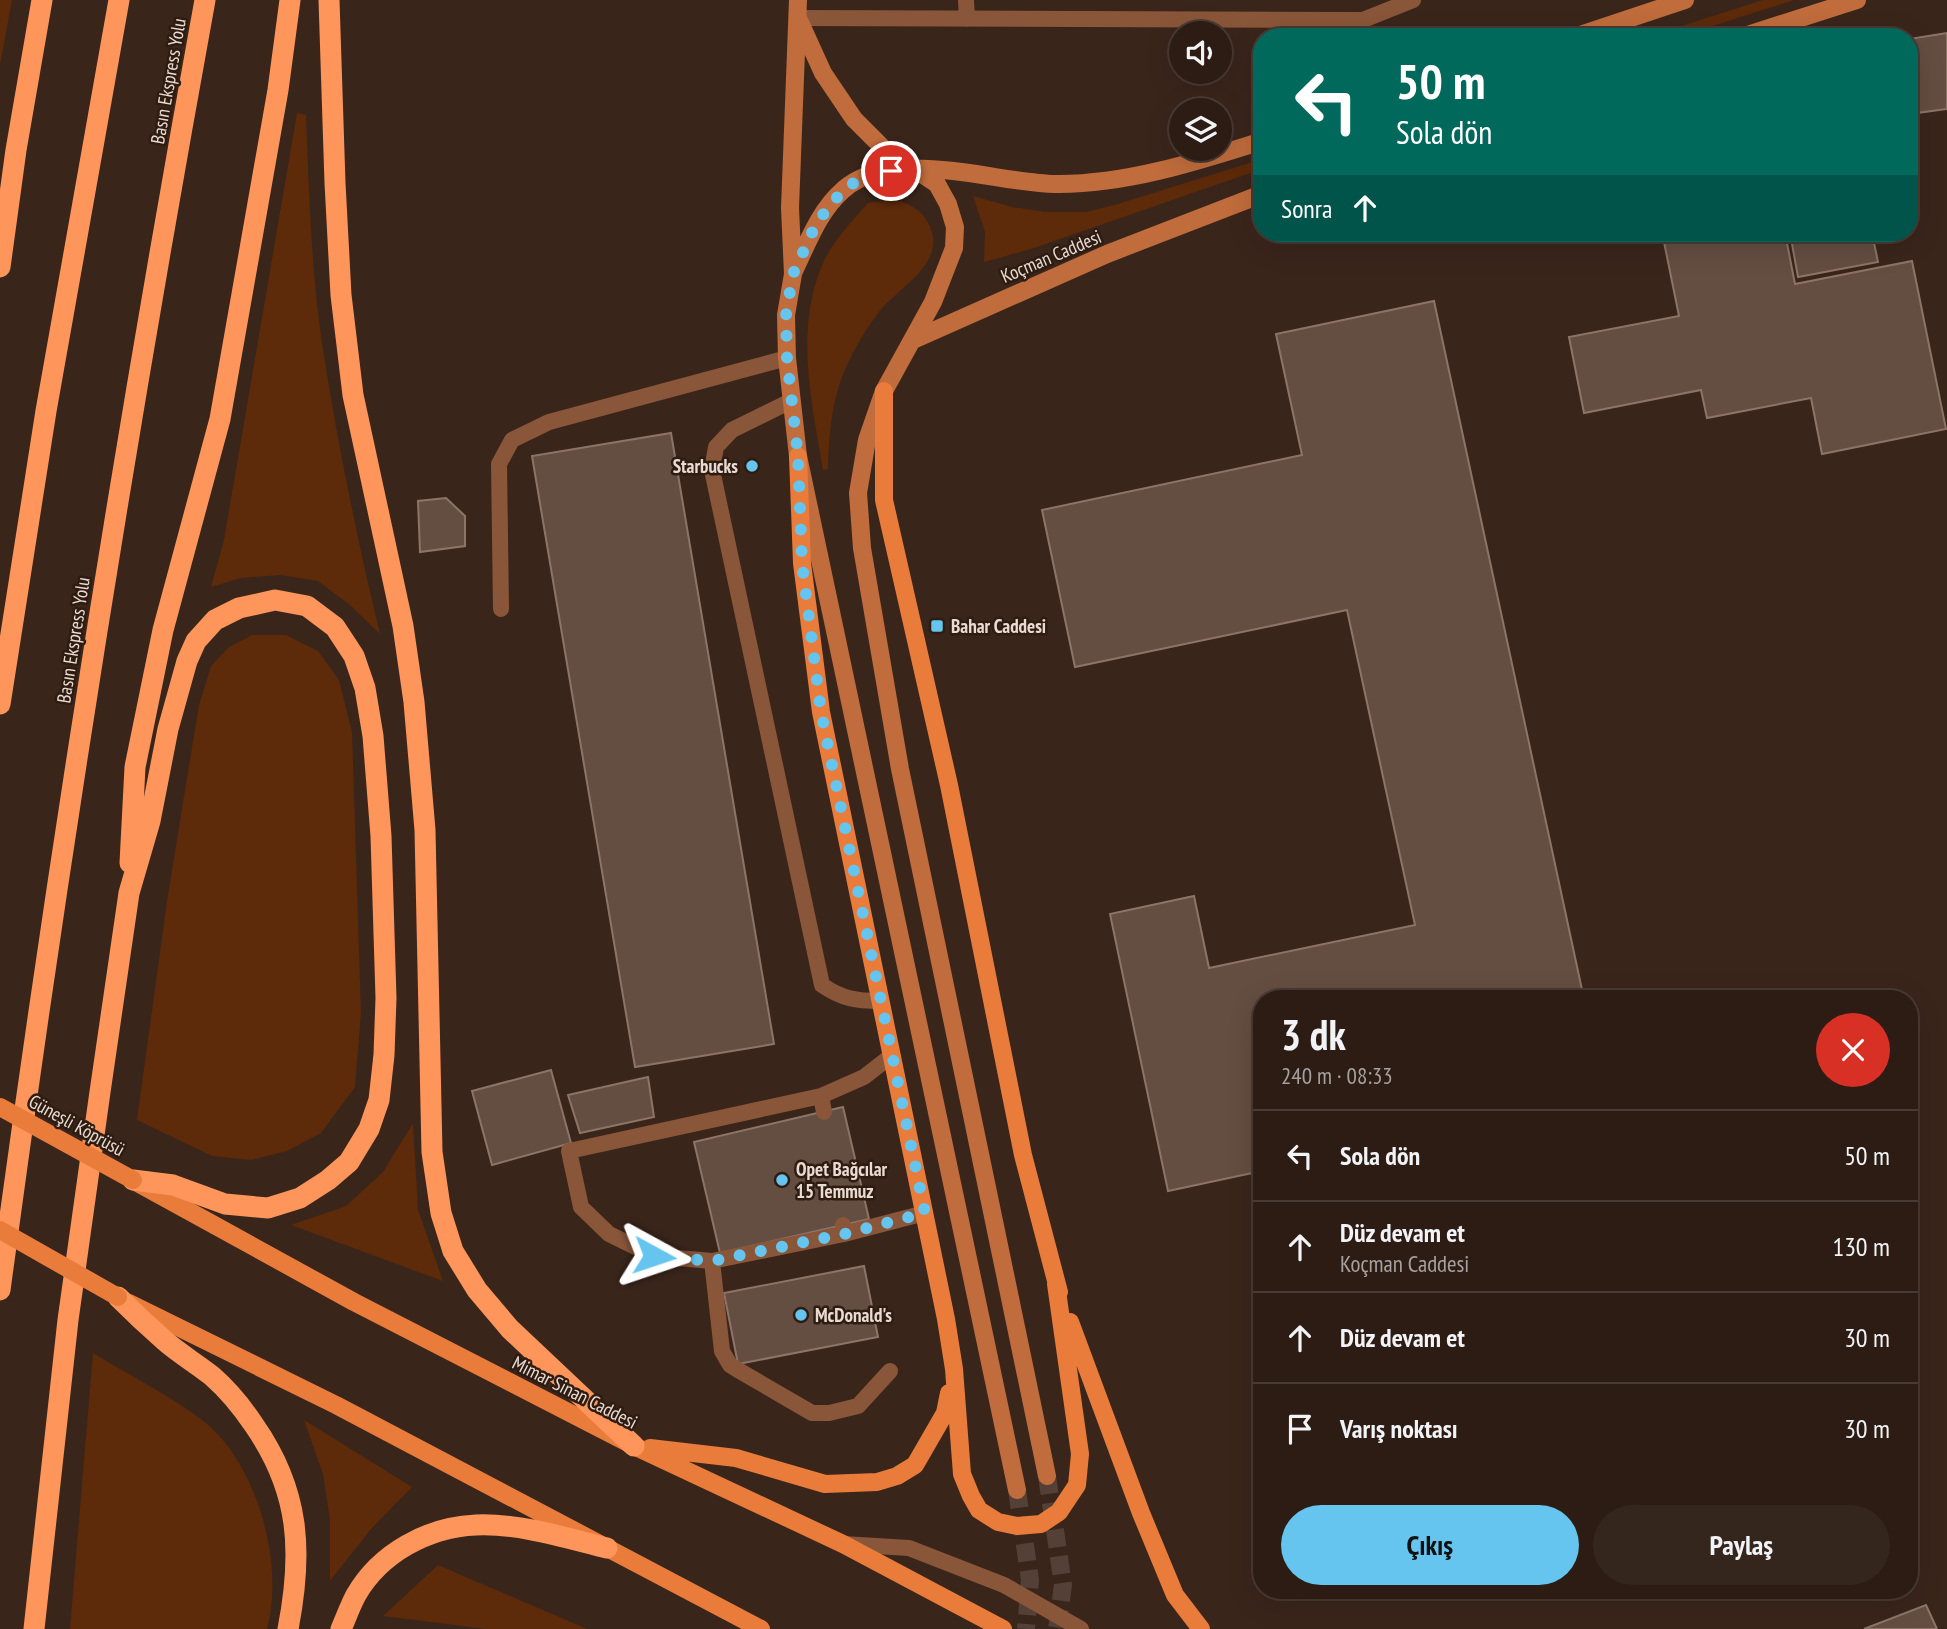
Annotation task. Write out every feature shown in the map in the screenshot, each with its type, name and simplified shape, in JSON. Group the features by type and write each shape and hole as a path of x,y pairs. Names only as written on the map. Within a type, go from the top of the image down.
{"highway":[{"path":"0,267 16,150 42,0"},
{"path":"0,704 46,411 119,0"},
{"name":"Basın Ekspress Yolu","path":"0,1290 58,875 205,0"},
{"path":"130,893 130,830 135,767 163,630 220,419 278,90 290,0"},
{"path":"330,0 340,281 351,382 403,626 414,702 425,830 432,1152 441,1213 453,1251 477,1290 510,1329 634,1446"},
{"path":"34,1629 68,1320 130,893 150,821 168,729 187,661 196,641 215,620 239,608 275,600 307,606 335,627 354,656 365,688 373,736 381,836 386,998 379,1100 369,1129 349,1162 300,1198 268,1208 225,1204 173,1185 133,1180"},
{"path":"118,1297 166,1342 213,1377 239,1404 276,1459 289,1491 297,1549 294,1598 288,1629"},
{"path":"341,1629 357,1593 380,1564 406,1544 451,1528 477,1525 537,1531 607,1548"}],"main road":[{"path":"1601,28 1685,0"},
{"path":"1769,28 1857,0"},
{"path":"798,9 823,73 854,119 883,148 937,184 948,204 955,227 954,248 933,302 884,391 867,440 858,493 862,548 900,769 1047,1476"},
{"path":"798,9 790,208 793,274 786,315 787,358 798,456 1017,1490"},
{"path":"793,274 817,222 844,189 869,174 915,167 1055,184 1110,180 1177,166 1253,144"},
{"name":"Koçman Caddesi","path":"913,340 1107,254 1253,197"},
{"path":"884,391 884,500 948,785 1023,1155 1056,1284 1141,1513 1175,1595 1201,1629"},
{"path":"798,456 802,563 821,712 946,1319 954,1369 962,1474 979,1510 998,1522 1017,1526 1041,1524 1059,1513 1077,1485 1080,1454 1056,1284"},
{"name":"Güneşli Köprüsü","path":"0,1107 133,1180"},
{"name":"Mimar Sinan Caddesi","path":"133,1180 354,1302 634,1446 844,1544 1003,1629"},
{"path":"0,1230 118,1297 336,1405 761,1629"},
{"path":"634,1446 736,1458 825,1484 877,1482 897,1476 915,1465 945,1413 954,1369"},
{"path":"722,1608 745,1629"}],"lane":[{"path":"967,0 967,19"},
{"path":"798,9 967,19 1363,20 1413,0"},
{"path":"502,609 499,464 512,440 549,422 787,358"},
{"path":"791,401 732,430 716,447 712,470 822,985 852,1001 880,1001"},
{"path":"891,1056 822,1104 569,1151 581,1207 609,1234 654,1256 712,1261 925,1213"},
{"path":"712,1261 722,1351 730,1365 738,1370 812,1413 829,1413 858,1406 890,1371"},
{"path":"844,1544 909,1548 1004,1585 1081,1629"}],"shaded area":[{"path":"0,0 12,0 0,65"},
{"path":"1763,0 1794,0 1706,28 1675,28"},
{"path":"297,113 306,115 313,258 322,343 348,489 380,634 351,606 318,581 280,575 241,578 211,587 224,540"},
{"path":"1253,162 1253,172 1031,249 984,262 985,232 973,196 1012,207 1046,212 1086,212"},
{"path":"893,199 922,214 932,232 933,245 924,267 878,313 850,359 835,399 828,469 823,470 808,368 807,343 813,292 825,259 848,226 868,203"},
{"path":"252,635 286,635 318,651 339,680 352,732 361,1013 355,1087 321,1133 287,1151 251,1160 212,1156 137,1120 167,901 199,705 211,666 229,647"},
{"path":"413,1123 418,1210 443,1281 291,1225 346,1206 383,1172"},
{"path":"93,1353 190,1411 221,1438 238,1461 262,1516 269,1546 272,1603 267,1629 70,1629"},
{"path":"304,1420 412,1487 371,1529 330,1581 330,1520 323,1474"},
{"path":"438,1565 587,1629 486,1629 383,1616"}],"building":[{"path":"1947,33 1947,109 1918,113 1918,38"},
{"path":"1664,242 1787,242 1795,284 1912,261 1946,429 1822,454 1811,398 1707,418 1701,390 1584,413 1569,337 1679,316"},
{"path":"1792,242 1874,242 1878,262 1798,277"},
{"path":"1434,301 1582,990 1253,990 1253,1173 1168,1191 1110,914 1194,896 1209,968 1415,925 1347,610 1075,667 1042,510 1302,455 1276,334"},
{"path":"671,433 774,1044 635,1067 532,456"},
{"path":"446,498 465,516 465,546 420,552 418,501"},
{"path":"551,1070 571,1143 492,1165 472,1091"},
{"path":"648,1077 654,1117 580,1133 568,1095"},
{"path":"843,1107 869,1219 720,1253 694,1142"},
{"name":"McDonald's","path":"864,1266 878,1337 738,1364 724,1293"},
{"path":"1926,1605 1937,1629 1864,1629"}],"tunnel":[{"path":"1047,1476 1063,1585 1057,1629"},
{"path":"1017,1490 1030,1580 1026,1629"}],"place":[{"name":"Starbucks","path":"752,466"},
{"name":"Bahar Caddesi","path":"937,626"},
{"name":"Opet Bağcılar 15 Temmuz","path":"782,1180"},
{"name":"McDonald's","path":"801,1315"}],"route":[{"path":"654,1256 712,1261 844,1234 925,1213 821,712 802,563 798,456 787,358 786,315 793,274 817,222 844,189 869,174 891,171"}]}
